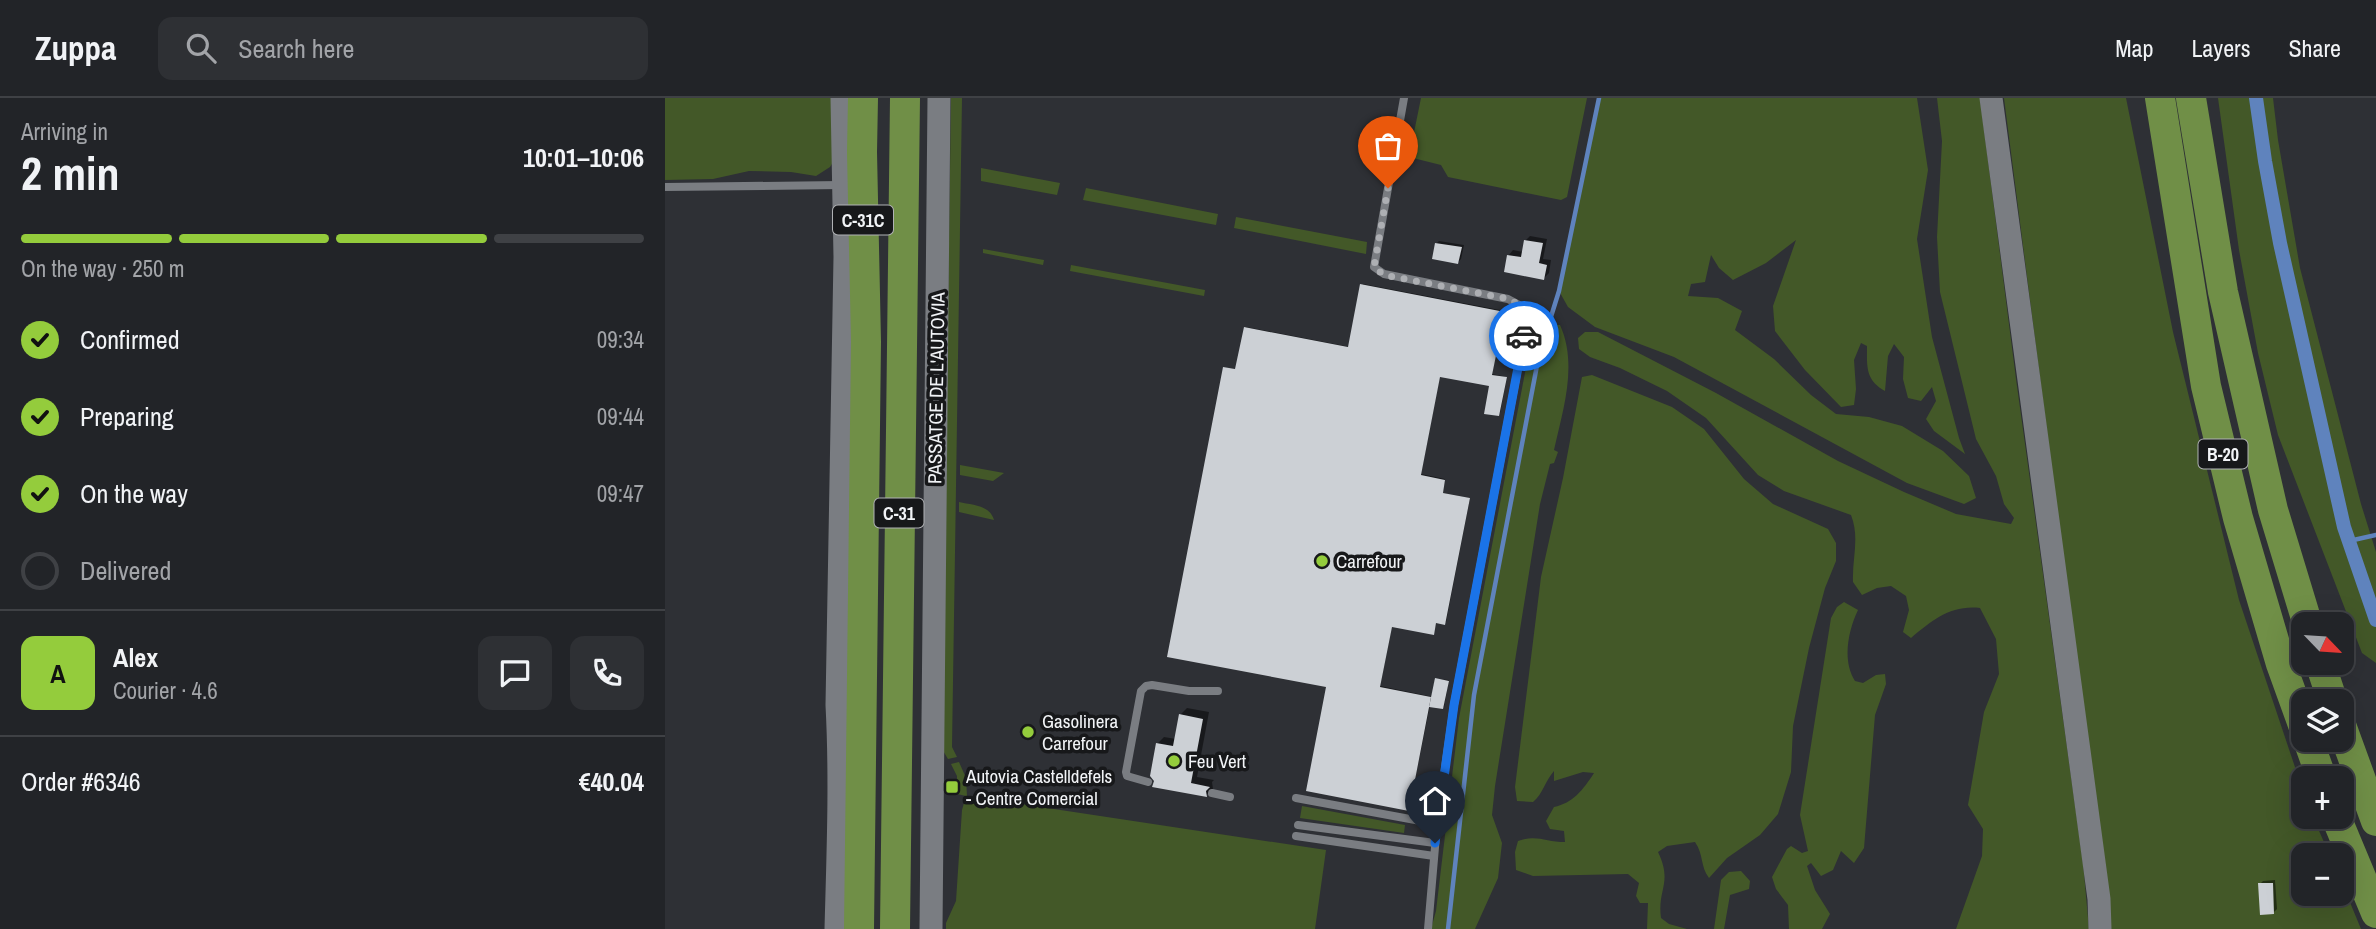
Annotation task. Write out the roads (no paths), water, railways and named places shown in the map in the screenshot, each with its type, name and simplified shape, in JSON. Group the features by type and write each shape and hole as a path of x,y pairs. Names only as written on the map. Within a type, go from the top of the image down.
{"highway":[{"name":"C-31C","path":"863,98 866,342"},
{"name":"C-31","path":"859,929 866,342 877,154 877,98"},
{"name":"C-31","path":"895,929 905,98"},
{"path":"2143,98 2171,176"},
{"name":"B-20","path":"2160,98 2206,387 2238,518 2291,692"},
{"name":"B-20","path":"2191,98 2223,292 2273,510 2304,612"},
{"path":"2209,98 2223,292"},
{"path":"2351,752 2376,821"},
{"path":"2341,829 2376,913"}],"street":[{"path":"836,929 845,257 842,98"},
{"name":"PASSATGE DE L'AUTOVIA","path":"931,929 939,98"},
{"path":"1991,98 2097,886 2100,929"}],"lane":[{"path":"1404,98 1374,267 1384,275 1509,299 1521,306 1526,313 1454,705 1437,824 1428,929"},
{"path":"665,187 844,185"},
{"path":"1148,782 1132,779 1126,772 1141,691 1152,685 1189,691 1218,691"},
{"path":"1212,793 1230,797"},
{"path":"1296,798 1437,824"},
{"path":"1298,825 1435,843"},
{"path":"1296,836 1434,856"}],"waterway":[{"path":"1448,929 1474,695 1539,355 1559,291 1599,98"},
{"path":"2256,98 2280,243 2344,527 2376,620"},
{"path":"2349,541 2376,535"}],"place":[{"name":"Carrefour","path":"1322,561"},
{"name":"Gasolinera Carrefour","path":"1028,732"},
{"name":"Feu Vert","path":"1174,761"},
{"name":"Autovia Castelldefels - Centre Comercial","path":"952,787"}]}
